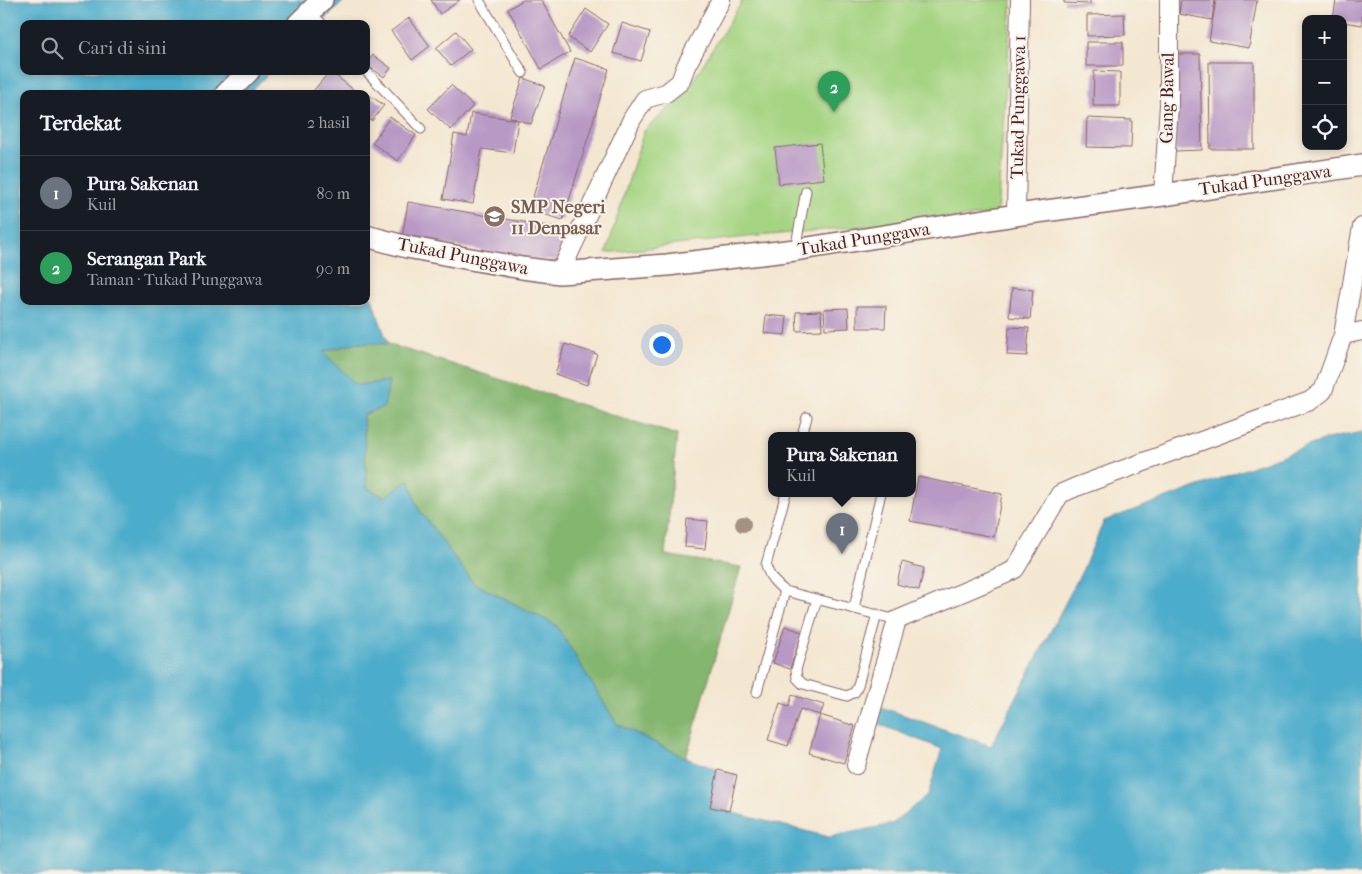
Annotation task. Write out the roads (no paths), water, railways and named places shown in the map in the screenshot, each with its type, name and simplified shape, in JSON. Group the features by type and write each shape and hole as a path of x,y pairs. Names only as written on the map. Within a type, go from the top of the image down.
{"street":[{"path":"560,273 632,119 646,100 666,93 680,82 686,66 721,0"},
{"name":"Tukad Punggawa 1","path":"1016,215 1020,0"},
{"name":"Gang Bawal","path":"1163,195 1168,105 1168,0"},
{"path":"230,90 246,75"},
{"name":"Tukad Punggawa","path":"370,237 407,247 465,258 560,273 667,265 795,250 1016,215 1362,166"},
{"path":"856,765 897,620 1015,569 1060,494 1076,486 1310,402 1323,391 1343,335 1362,227"},
{"path":"1343,335 1362,331"}],"lane":[{"path":"479,0 523,73"},
{"path":"370,75 421,129"},
{"path":"795,250 806,191"},
{"path":"803,432 807,417"},
{"path":"785,497 766,565 769,576 785,591 897,620"},
{"path":"854,608 880,497"},
{"path":"757,692 785,591"},
{"path":"817,599 796,670 797,678 802,684 847,696 855,692 858,685 877,614"}],"water":[{"path":"0,0 345,0 325,20 20,20 20,75 267,75 252,90 20,90 20,305 370,305 371,296 388,344 355,343 323,352 357,385 389,381 384,407 363,415 367,488 385,497 409,479 418,508 473,583 556,625 617,724 686,758 718,770 710,807 829,837 892,824 928,795 942,749 876,723 881,707 991,746 1083,569 1104,521 1327,439 1362,432 1362,874 0,874"}],"place":[{"name":"Serangan Park","path":"834,112"},
{"name":"SMP Negeri 11 Denpasar","path":"495,217"},
{"name":"Pura Sakenan","path":"842,554"}]}
